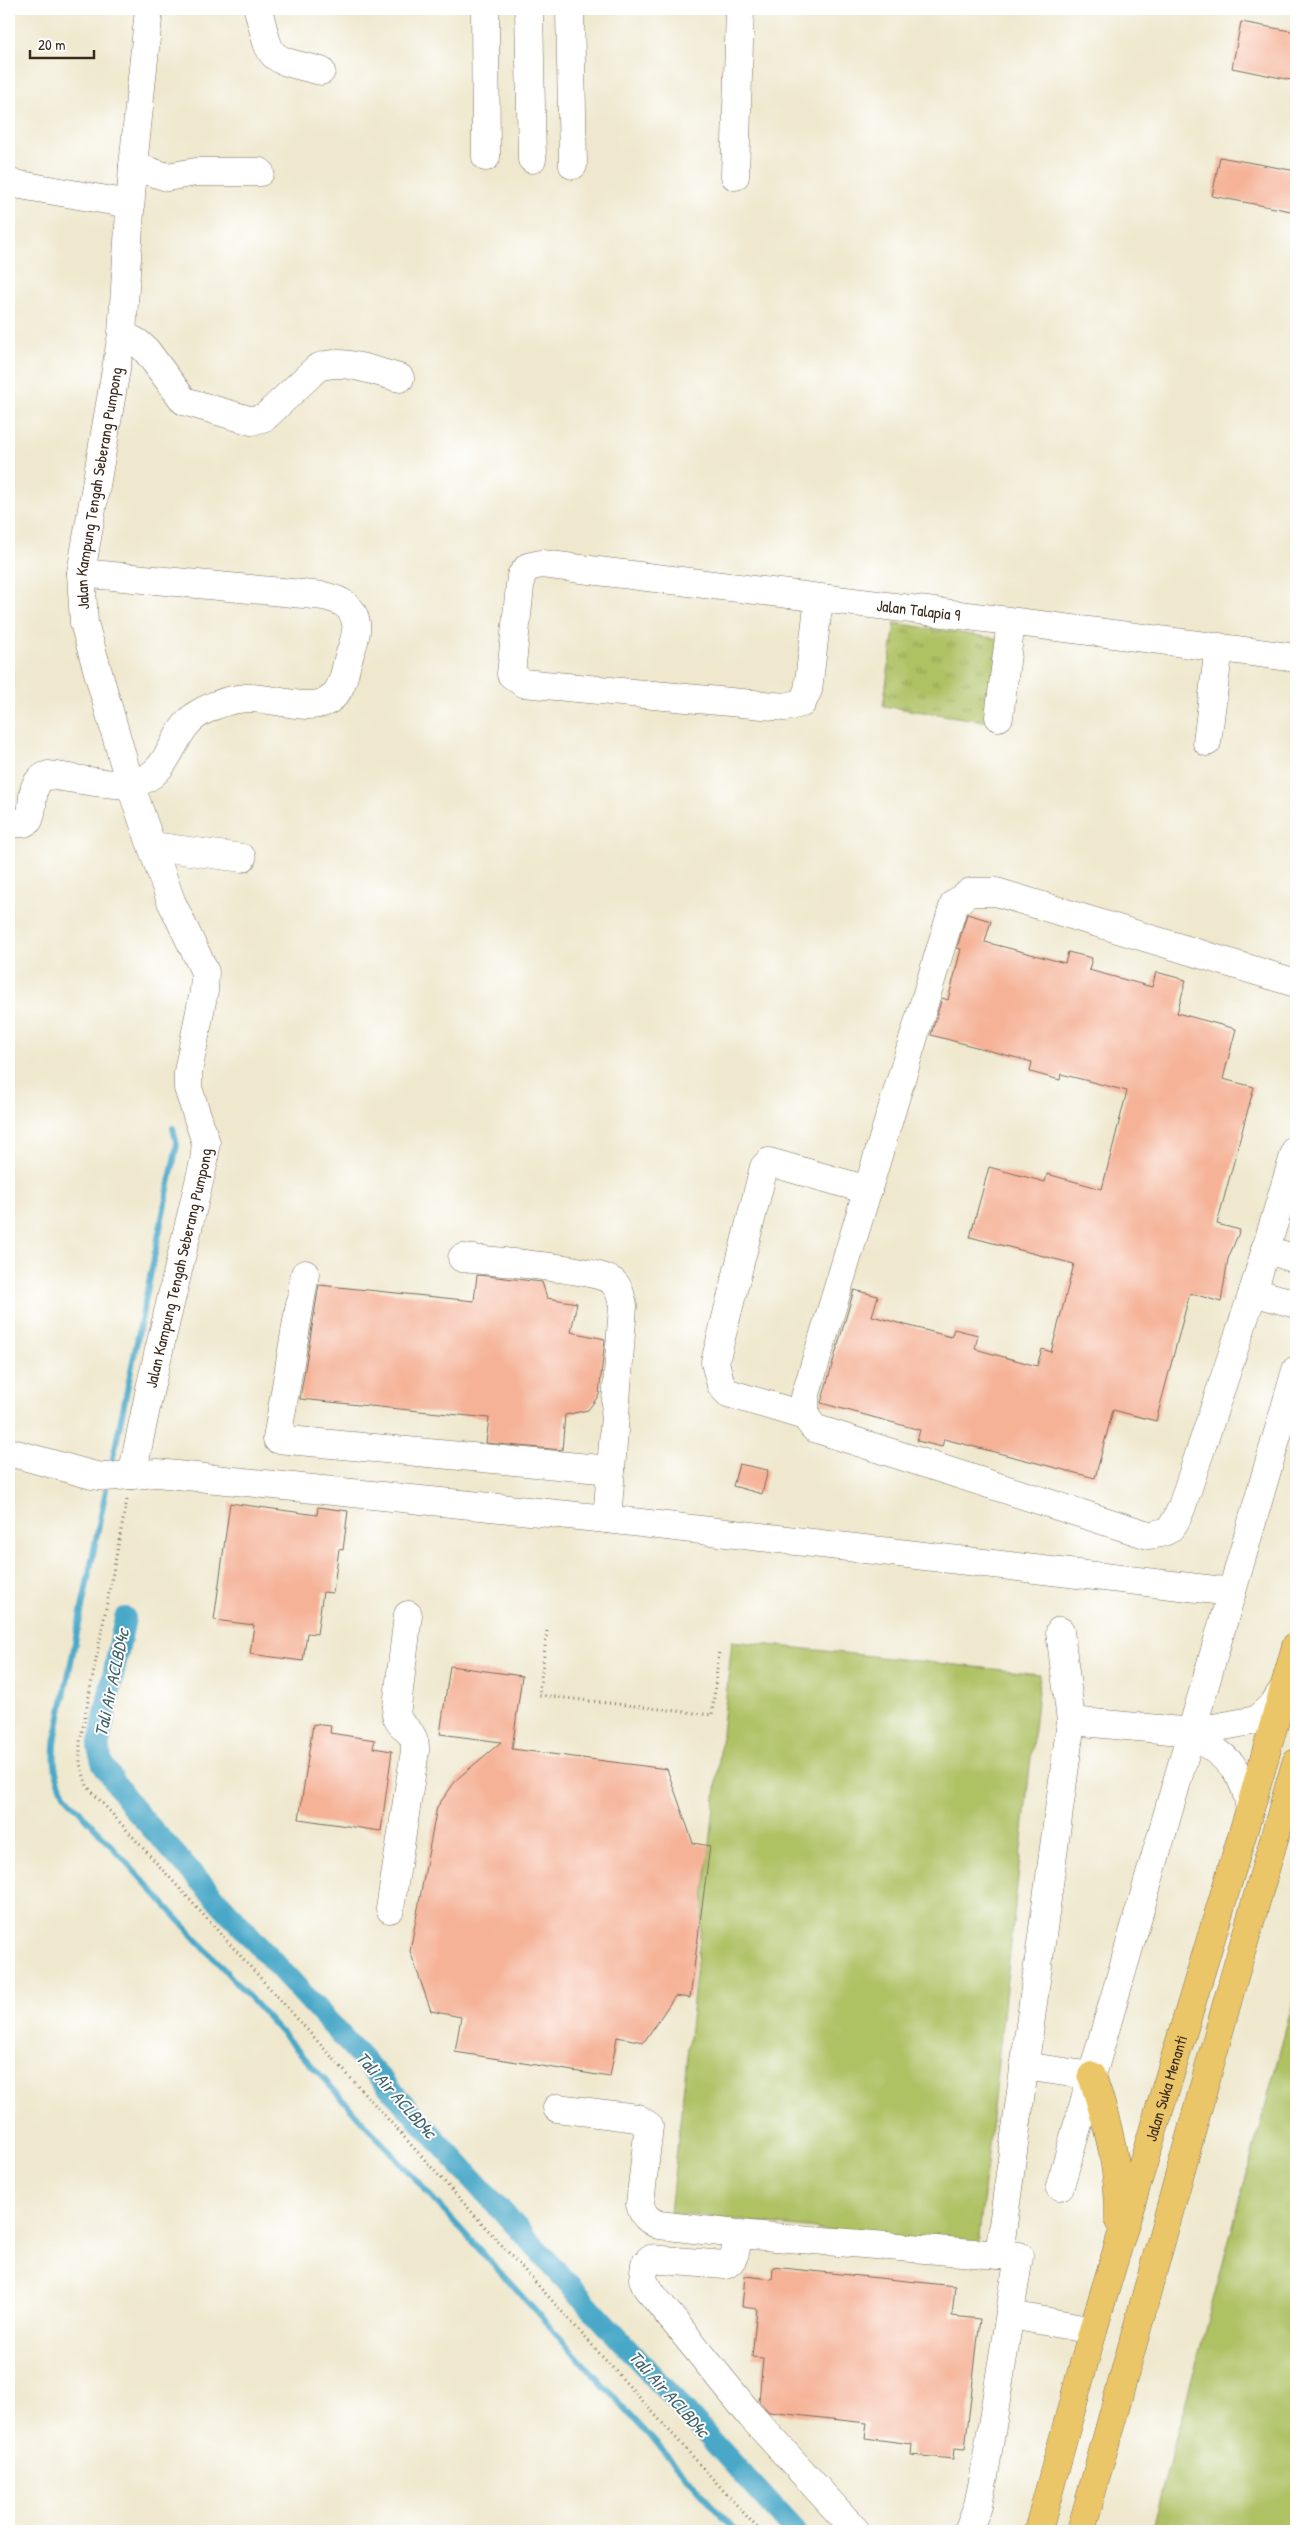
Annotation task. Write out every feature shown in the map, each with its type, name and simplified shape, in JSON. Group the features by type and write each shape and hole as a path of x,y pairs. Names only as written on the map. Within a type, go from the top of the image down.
{"main road":[{"name":"Jalan Suka Menanti","path":"1038,2531 1093,2330 1250,1809 1287,1684 1296,1646"},
{"name":"Jalan Suka Menanti","path":"1081,2531 1235,1974 1296,1763"},
{"path":"1092,2076 1109,2131 1115,2158 1119,2219 1117,2252"}],"street":[{"name":"Jalan Kampung Tengah Seberang Pumpong","path":"132,1475 151,1384 204,1161 206,1143 188,1088 188,1072 204,991 205,972 171,901 130,784 84,623 81,573 122,334 133,166 149,9"},
{"path":"258,9 268,49 272,56 321,71"},
{"path":"485,9 486,157"},
{"path":"529,9 532,159"},
{"path":"735,176 740,9"},
{"path":"571,15 573,164"},
{"path":"133,166 167,176 196,172 260,172"},
{"path":"9,183 130,204"},
{"path":"122,334 146,350 184,401 252,421 265,416 317,368 326,364 338,363 400,378"},
{"name":"Jalan Talapia 9","path":"819,598 808,690 802,703 785,707 523,683 511,674 521,576 528,567 541,564 819,598 1011,622 1219,647 1296,658"},
{"path":"9,823 24,823 29,820 34,787 41,778 48,775 130,784 155,774 164,765 181,730 191,718 223,702 247,697 315,705 327,701 336,694 342,681 356,626 354,614 348,605 324,596 81,573"},
{"path":"999,717 1011,622"},
{"path":"1207,742 1219,647"},
{"path":"152,846 242,858"},
{"path":"805,1416 805,1397 954,904 970,892 996,892 1296,983"},
{"path":"868,1190 769,1162 764,1167 715,1362 721,1385 728,1393 805,1416 814,1428 1148,1535 1164,1534 1173,1526 1181,1509 1253,1292 1296,1149"},
{"path":"1265,1249 1296,1259"},
{"path":"462,1258 588,1272 613,1282 620,1292 623,1306 607,1519"},
{"path":"305,1274 277,1439 611,1470"},
{"path":"1253,1292 1296,1304"},
{"path":"1060,2186 1296,1370"},
{"path":"9,1452 92,1476 156,1473 607,1519 1232,1592"},
{"path":"390,1909 415,1751 414,1737 399,1722 396,1715 408,1615"},
{"path":"999,2254 1071,1721 1060,1630"},
{"path":"1071,1721 1192,1732 1256,1720 1273,1705 1287,1684"},
{"path":"1192,1732 1240,1774 1247,1787 1250,1809"},
{"path":"1024,2066 1092,2076"},
{"path":"557,2108 637,2118 649,2126 640,2204 643,2214 649,2221 658,2225 738,2234 1019,2256 984,2476 978,2505 968,2531"},
{"path":"738,2234 734,2257 725,2264 650,2259 645,2264 643,2279 646,2288 751,2416 856,2531"},
{"path":"1011,2314 1093,2330"}],"path":[{"path":"132,1475 80,1742 80,1764 87,1786 760,2531"},
{"path":"546,1631 539,1695 568,1699 712,1715 720,1651"}],"green space":[{"path":"895,623 1000,639 989,722 883,706"},
{"path":"732,1641 1040,1674 978,2247 670,2213"},
{"path":"1296,1991 1296,2531 1151,2531"}],"building":[{"path":"1241,22 1296,32 1296,81 1232,68"},
{"path":"1220,157 1296,171 1296,212 1212,196"},
{"path":"967,914 991,921 985,942 1065,963 1068,952 1092,958 1089,970 1152,987 1156,972 1186,980 1177,1013 1236,1029 1223,1079 1254,1087 1217,1224 1240,1230 1228,1259 1221,1302 1190,1293 1156,1421 1113,1410 1095,1478 944,1439 942,1447 917,1441 920,1430 821,1403 854,1290 878,1296 872,1316 951,1337 954,1329 978,1335 975,1349 1037,1366 1042,1349 1051,1352 1074,1264 970,1237 989,1167 1045,1182 1047,1174 1102,1189 1127,1091 1061,1074 1060,1080 1030,1072 1032,1062 931,1035 942,998 948,1000 961,949 957,948"},
{"path":"477,1275 542,1282 547,1298 577,1303 571,1332 605,1339 599,1395 588,1410 565,1415 562,1450 486,1443 489,1418 300,1399 319,1285 474,1301"},
{"path":"739,1464 768,1470 762,1494 733,1486"},
{"path":"230,1503 317,1515 318,1507 348,1511 343,1550 339,1549 333,1593 323,1592 317,1634 307,1633 303,1661 250,1654 254,1625 214,1620"},
{"path":"450,1666 522,1676 512,1749 667,1769 693,1843 710,1846 690,1998 675,1996 644,2042 617,2037 610,2077 455,2052 461,2017 431,2011 410,1951 437,1807 457,1779 501,1742 440,1734"},
{"path":"313,1724 331,1726 330,1733 375,1740 373,1748 392,1751 381,1831 299,1819"},
{"path":"773,2267 955,2286 952,2316 980,2319 965,2449 954,2448 953,2459 911,2455 912,2444 865,2438 867,2423 769,2412 759,2401 763,2358 752,2357 757,2309 742,2307 745,2276 772,2279"}],"waterway":[{"path":"112,1463 177,1145 173,1128"},
{"path":"106,1490 56,1736 55,1767 65,1795 736,2531"},
{"name":"Tali Air ACLBD4c","path":"125,1618 98,1748 103,1765 133,1808 795,2531"}]}
